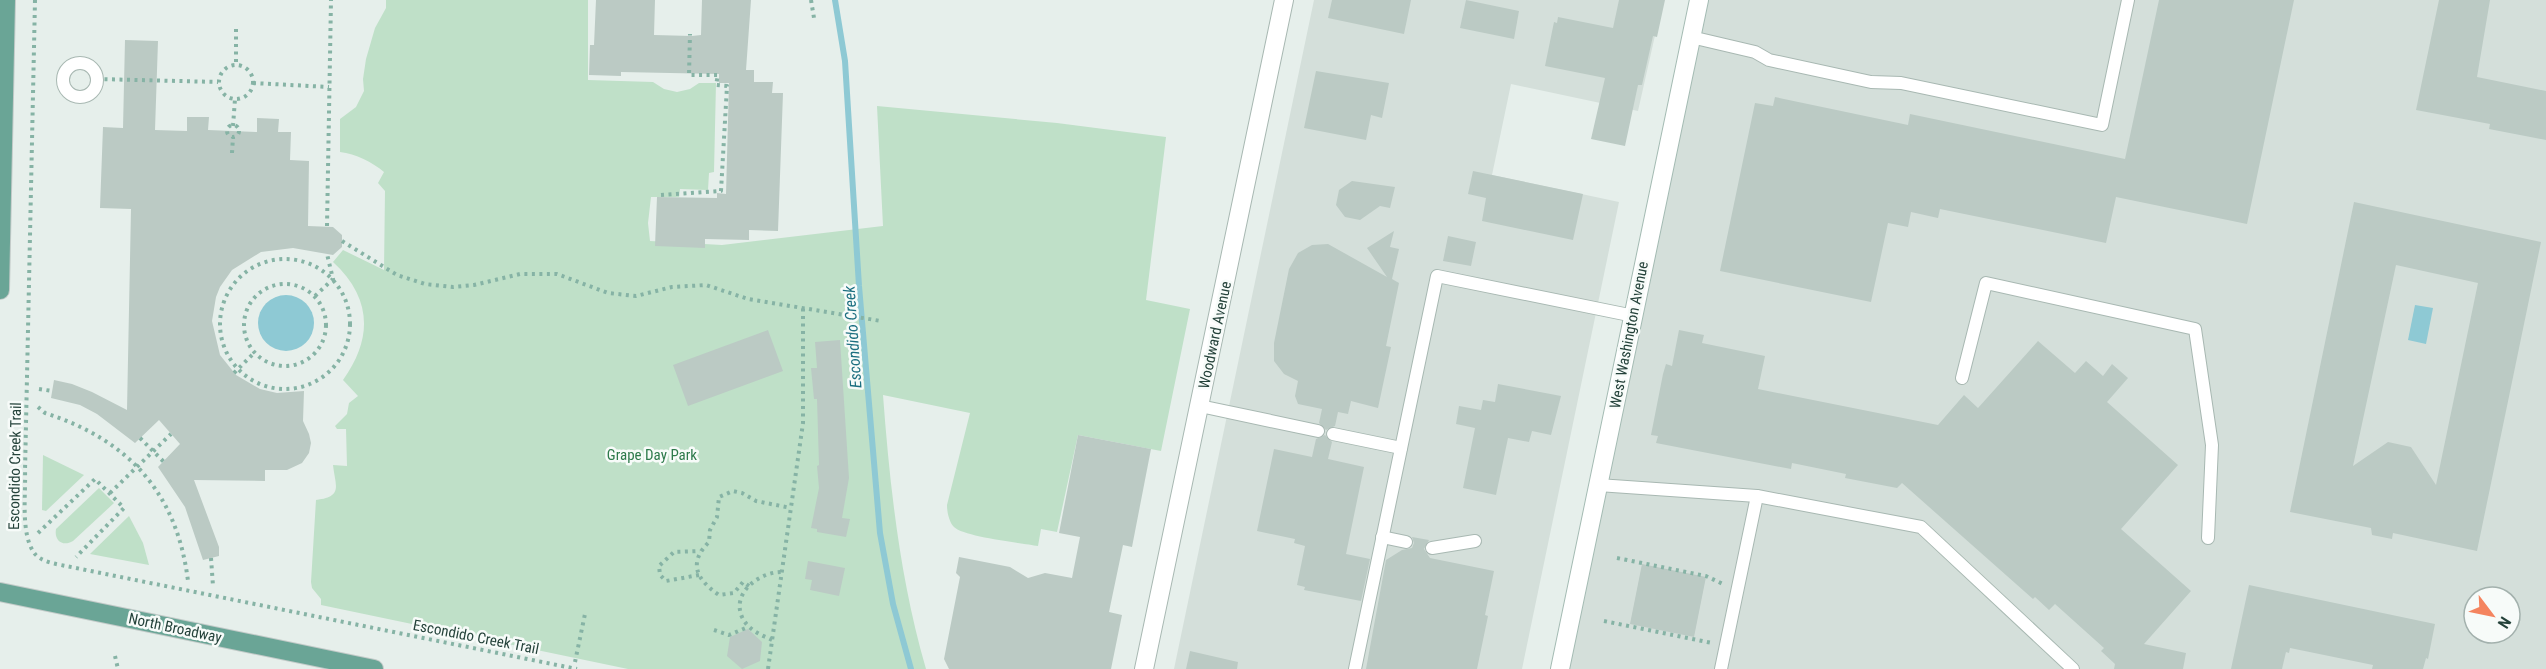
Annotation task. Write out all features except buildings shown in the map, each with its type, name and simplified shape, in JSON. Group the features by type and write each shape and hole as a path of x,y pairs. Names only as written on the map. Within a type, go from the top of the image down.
{"main road":[{"path":"0,290 6,0"},
{"name":"Woodward Avenue","path":"1144,669 1284,0"},
{"name":"West Washington Avenue","path":"1560,669 1699,0"},
{"name":"North Broadway","path":"0,592 350,667 374,669"}],"lane":[{"path":"1691,37 1755,52 1770,60 1871,82 1901,83 2102,125 2128,0"},
{"path":"1355,669 1437,276 1634,316"},
{"path":"1962,378 1986,284 2195,329 2212,445 2208,538"},
{"path":"1200,406 1318,430"},
{"path":"1333,434 1401,448"},
{"path":"1599,485 1757,496 1920,527 2073,669"},
{"path":"1721,669 1757,496"},
{"path":"1382,537 1406,542"},
{"path":"1432,548 1475,541"}],"path":[{"name":"Escondido Creek Trail","path":"35,0 25,482 26,537 36,555 66,566 578,669"},
{"path":"327,226 330,0"},
{"path":"811,0 814,18"},
{"path":"236,29 236,65"},
{"path":"661,195 722,191 727,86 716,85 717,75 689,75 690,34"},
{"path":"236,65 242,65 250,72 253,83 249,94 235,99 222,93 218,82 226,68 236,65"},
{"path":"97,79 218,82"},
{"path":"253,83 329,87"},
{"path":"233,126 235,99"},
{"path":"233,126 239,131 237,136 233,137"},
{"path":"233,126 228,129 227,133 233,137"},
{"path":"232,153 233,137"},
{"path":"342,241 397,275 425,284 453,287 474,285 520,274 557,274 600,291 622,296 636,296 693,284 720,288 748,298 881,321"},
{"path":"327,254 333,279"},
{"path":"282,259 301,260 318,267 333,279 348,306 349,329 344,352 324,376 310,384 295,388 280,388 257,382 238,369 227,354 221,336 220,318 225,300 241,277 264,262 282,259"},
{"path":"315,296 333,279"},
{"path":"281,283 300,286 315,296 324,309 327,323 325,338 319,351 308,360 294,366 280,367 266,362 254,353 247,342 244,317 249,304 258,294 268,287 281,283"},
{"path":"768,669 803,423 803,307"},
{"path":"234,373 254,353"},
{"path":"39,389 52,391"},
{"path":"38,407 45,413 99,436 123,452 138,466 160,495 172,516 180,538 188,581"},
{"path":"110,494 171,434"},
{"path":"140,438 164,462"},
{"path":"38,533 95,479 124,508 76,557"},
{"path":"749,586 743,582 734,593 719,595 699,575 696,563 700,551 709,542 710,530 717,517 719,497 733,491 756,501 791,508"},
{"path":"699,575 666,581 660,575 659,566 674,552 700,551"},
{"path":"211,558 213,586"},
{"path":"1617,558 1706,576 1724,584"},
{"path":"772,640 749,626 741,615 740,605 744,592 749,586 767,573 783,572"},
{"path":"575,662 585,614"},
{"path":"1604,621 1712,643"},
{"path":"714,630 729,635 749,626"},
{"path":"115,656 118,669"}],"shaded area":[{"path":"1314,0 1663,0 1638,111 1511,84 1492,175 1619,202 1522,669 1174,669"},
{"path":"1699,0 2546,0 2546,669 1560,669"}],"green space":[{"name":"Grape Day Park","path":"386,0 588,0 588,80 653,82 664,89 677,92 690,89 699,83 716,83 714,172 709,173 708,190 680,189 679,197 651,197 648,223 650,241 722,245 883,226 877,106 1057,123 1166,137 1146,300 1190,309 1161,451 1078,435 1057,532 1041,529 1038,546 981,537 954,527 947,508 970,413 883,395 897,533 909,601 926,669 628,669 321,605 321,599 312,588 311,582 316,500 331,496 336,489 333,465 347,466 346,429 337,429 335,426 347,414 349,403 358,396 343,380 360,349 364,319 355,290 333,262 343,250 384,270 385,191 378,183 384,172 364,159 340,152 340,119 356,107 364,91 366,59 375,28 386,8"},
{"path":"43,455 84,475 46,511 42,510"},
{"path":"99,488 114,503 73,541 60,542 56,537 56,529"},
{"path":"129,516 143,543 149,565 90,554"}],"water":[{"path":"280,295 292,295 302,299 310,307 314,323 310,339 302,347 292,351 280,351 270,347 262,339 258,329 258,317 262,307 270,299"},
{"path":"2415,305 2433,308 2426,344 2408,340"}],"waterway":[{"name":"Escondido Creek","path":"835,0 845,61 859,286 880,533 893,604 911,669"}]}
